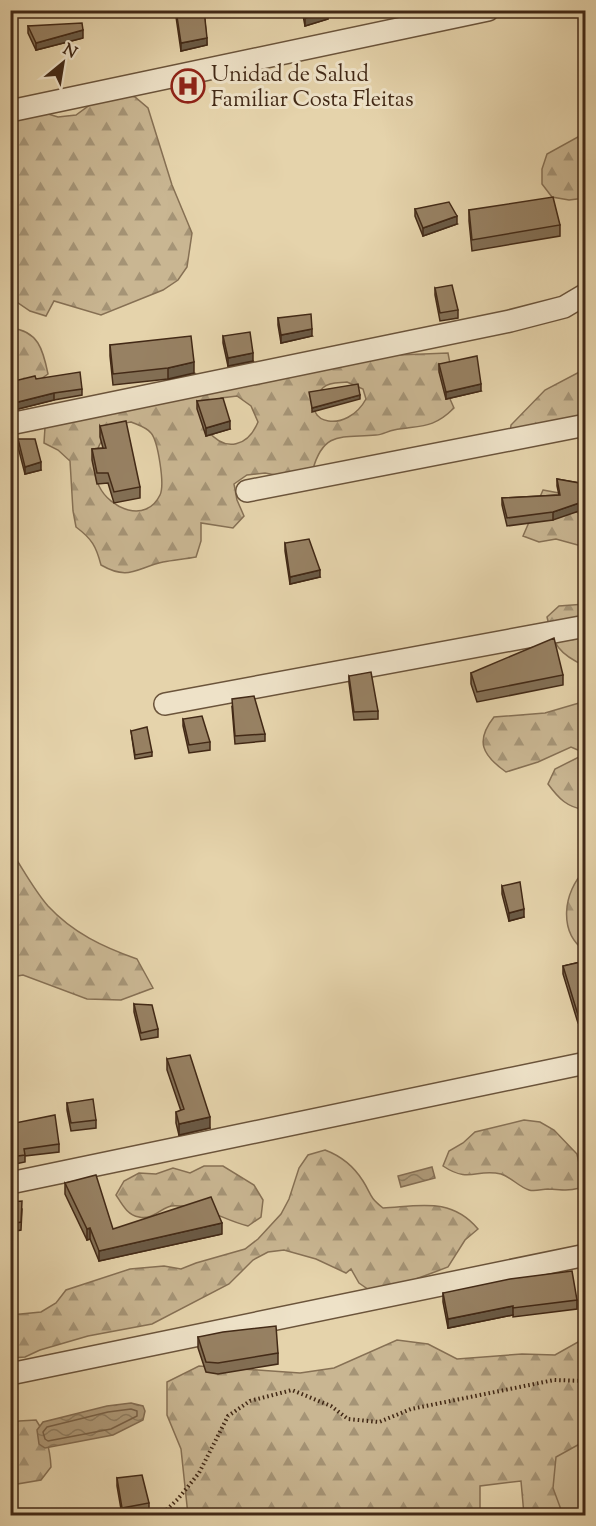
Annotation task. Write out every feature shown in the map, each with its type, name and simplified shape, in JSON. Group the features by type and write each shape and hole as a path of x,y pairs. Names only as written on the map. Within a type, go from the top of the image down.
{"street":[{"path":"10,111 488,10"},
{"path":"10,424 510,321 564,307 585,294"},
{"path":"247,491 585,425"},
{"path":"165,704 585,626"},
{"path":"10,1183 585,1063"},
{"path":"10,1374 585,1255"}],"path":[{"path":"160,1515 178,1499 199,1473 228,1416 250,1401 292,1390 331,1406 348,1419 379,1422 411,1409 555,1380 585,1381"}],"green space":[{"path":"118,92 135,97 148,108 172,185 192,233 187,267 178,280 163,290 101,315 54,301 46,316 30,311 11,298 10,116 25,107 58,117 76,115 102,96"},
{"path":"585,133 585,198 569,200 552,197 542,184 542,169 547,154"},
{"path":"11,328 27,333 38,343 48,374 35,383 11,391"},
{"path":"364,344 398,355 448,353 452,374 446,390 454,408 440,420 426,425 378,435 336,438 323,448 313,469 281,476 265,473 247,475 234,484 237,500 244,516 233,528 201,523 201,541 196,557 163,562 126,573 101,565 93,543 76,527 70,461 58,450 44,443 45,427 240,381 273,381","holes":["347,382 363,389 366,399 358,410 348,417 338,421 321,418 316,413 314,405 323,387","237,396 251,406 258,422 248,437 236,444 222,442 208,431 221,398","131,422 144,428 154,438 161,473 161,490 154,504 146,509 137,511 119,507 104,494 95,476 94,465 99,445 112,430"]},
{"path":"585,369 585,429 510,433 511,425 545,390"},
{"path":"543,490 559,493 573,510 585,515 585,547 556,539 539,542 523,536"},
{"path":"585,604 585,666 558,648 547,617 559,606"},
{"path":"585,703 585,753 571,747 538,762 506,772 491,760 483,740 484,733 494,717 545,713"},
{"path":"585,754 585,810 564,802 548,784 555,769"},
{"path":"11,851 38,893 58,916 89,938 137,959 153,988 121,1000 87,999 23,975 11,977"},
{"path":"585,870 585,951 576,943 571,933 567,923 567,912 572,889"},
{"path":"524,1120 540,1122 554,1130 577,1154 581,1172 580,1188 531,1191 501,1174 467,1175 443,1166 449,1151 463,1143 475,1132"},
{"path":"325,1150 351,1166 363,1181 372,1198 383,1208 422,1205 446,1208 468,1219 478,1229 465,1240 448,1267 416,1279 402,1289 372,1292 359,1283 351,1269 346,1273 316,1259 284,1250 268,1252 253,1260 229,1284 152,1324 88,1336 40,1350 25,1357 11,1358 11,1315 41,1312 56,1303 66,1290 130,1269 164,1266 181,1269 245,1249 258,1239 281,1214 289,1199 299,1168 308,1155"},
{"path":"204,1166 223,1166 254,1185 263,1200 261,1217 248,1226 199,1208 175,1206 143,1218 128,1212 116,1195 124,1181 139,1173 156,1174 173,1168 190,1173"},
{"path":"585,1338 585,1441 556,1457 553,1488 563,1515 524,1515 521,1481 480,1486 480,1515 188,1515 181,1449 167,1415 167,1382 199,1366 300,1373 334,1368 397,1340 428,1344 457,1359 522,1354 555,1355"},
{"path":"36,1420 47,1442 51,1467 41,1480 11,1485 11,1425 19,1421"},
{"path":"585,1427 585,1515 550,1515 532,1439"}],"water":[{"path":"432,1167 435,1178 401,1187 398,1176"},
{"path":"131,1403 143,1406 145,1411 143,1420 113,1435 45,1448 39,1444 37,1430 43,1422 107,1406"}],"building":[{"path":"176,10 204,10 207,38 181,43"},
{"path":"303,10 328,10 328,12 305,18"},
{"path":"82,23 83,30 36,43 28,26"},
{"path":"553,197 560,225 472,240 469,210"},
{"path":"449,202 457,216 423,228 415,209"},
{"path":"452,285 458,310 440,313 435,288"},
{"path":"311,314 312,329 281,335 278,318"},
{"path":"250,332 253,353 228,358 223,336"},
{"path":"191,336 194,362 168,368 113,374 110,345"},
{"path":"477,356 481,384 446,392 439,364"},
{"path":"80,372 82,389 10,404 10,382 35,376 36,379"},
{"path":"358,384 360,395 312,408 309,392"},
{"path":"223,398 230,421 206,428 197,401"},
{"path":"126,421 140,487 114,492 108,473 97,473 92,449 106,448 100,426"},
{"path":"18,439 35,439 41,462 25,467"},
{"path":"557,479 585,484 585,501 553,512 507,518 502,498 560,495"},
{"path":"309,539 320,570 290,577 285,543"},
{"path":"554,638 563,675 477,692 471,673"},
{"path":"371,672 378,711 354,712 349,676"},
{"path":"254,696 265,734 235,736 232,699"},
{"path":"202,716 210,742 189,745 183,719"},
{"path":"147,727 152,752 135,755 131,731"},
{"path":"520,882 524,909 509,913 502,886"},
{"path":"585,961 585,1014 578,1015 563,966"},
{"path":"134,1004 152,1005 158,1029 141,1033"},
{"path":"190,1055 210,1117 179,1124 176,1112 184,1109 167,1059"},
{"path":"93,1099 96,1120 71,1123 67,1103"},
{"path":"55,1115 59,1144 24,1149 25,1155 10,1157 10,1124"},
{"path":"96,1175 113,1229 211,1197 222,1223 99,1251 90,1228 87,1229 65,1183"},
{"path":"22,1201 21,1222 10,1224 10,1202"},
{"path":"572,1271 577,1300 513,1308 513,1306 448,1319 443,1293 510,1279"},
{"path":"276,1326 278,1353 218,1363 206,1362 198,1337 223,1332"},
{"path":"142,1475 149,1503 122,1508 117,1478"}],"place":[{"name":"Unidad de Salud Familiar Costa Fleitas","path":"188,86"}]}
